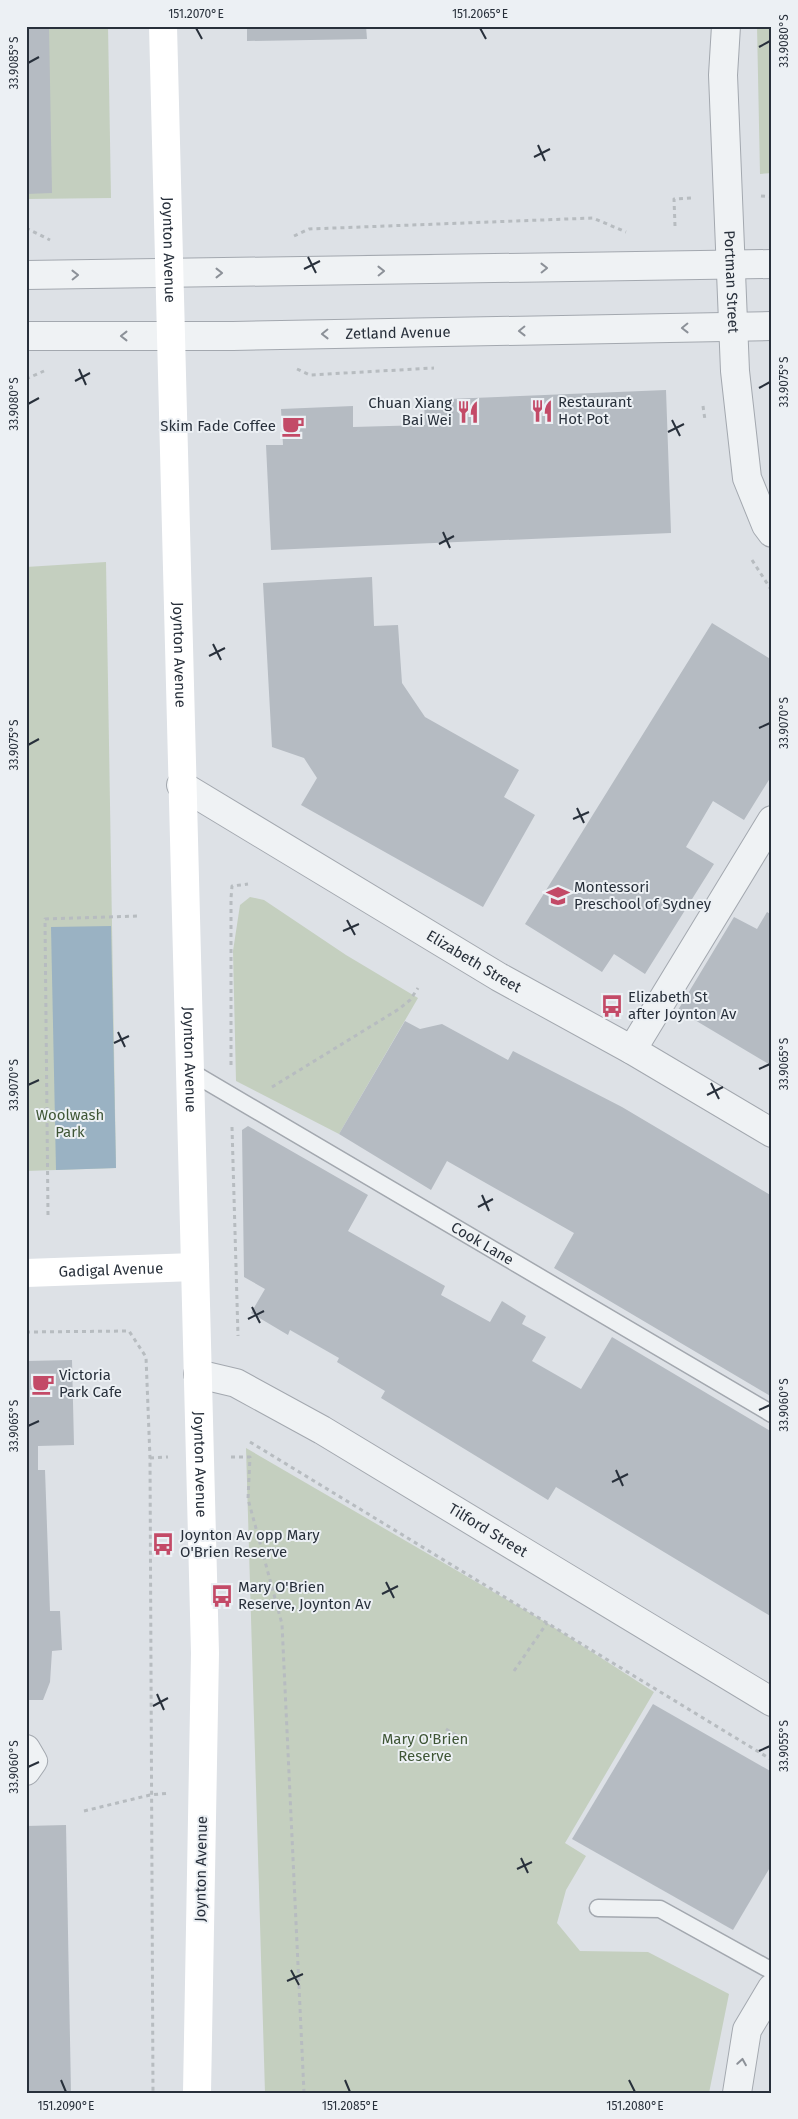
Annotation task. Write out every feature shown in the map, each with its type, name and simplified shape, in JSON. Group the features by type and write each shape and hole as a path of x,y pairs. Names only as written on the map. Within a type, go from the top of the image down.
{"street":[{"name":"Joynton Avenue","path":"163,26 166,212 173,336 181,785 191,1072 205,1653 197,2093"},
{"name":"Portman Street","path":"726,26 723,75 729,265 735,371 747,478 766,525 772,533"},
{"path":"26,276 772,264"},
{"name":"Zetland Avenue","path":"26,336 173,336 772,326"},
{"name":"Elizabeth Street","path":"181,785 499,977 632,1050 772,1133"},
{"path":"632,1050 772,820"},
{"name":"Gadigal Avenue","path":"26,1273 195,1267"},
{"name":"Tilford Street","path":"198,1374 236,1383 322,1430 772,1702"},
{"path":"26,1749 33,1761 26,1770"},
{"path":"737,2093 747,2030 772,1988"}],"lane":[{"name":"Cook Lane","path":"191,1072 772,1414"},
{"path":"598,1908 660,1909 772,1971"}],"path":[{"path":"760,196 772,197"},
{"path":"675,226 674,199 691,198"},
{"path":"292,237 310,229 593,218 635,236"},
{"path":"231,1072 230,898 232,886 248,884"},
{"path":"48,1215 45,920 139,916"},
{"path":"271,1088 399,1009 410,1000 418,988"},
{"path":"232,1123 238,1336"},
{"path":"26,1332 128,1331 146,1357 150,1458 150,1795 153,2093"},
{"path":"250,1442 772,1760"},
{"path":"250,1457 248,1498 282,1624 304,2093"},
{"path":"514,1671 547,1623"},
{"path":"446,1729 463,1740"},
{"path":"84,1811 150,1795 202,1789"}],"green space":[{"path":"26,26 108,26 111,198 26,199"},
{"path":"757,26 770,26 772,173 760,174"},
{"name":"Woolwash Park","path":"106,562 116,1168 26,1171 26,567"},
{"path":"250,897 264,900 346,955 418,998 339,1134 236,1081 233,951 240,905"},
{"name":"Mary O'Brien Reserve","path":"246,1448 547,1623 654,1692 565,1843 586,1856 566,1890 557,1923 580,1951 648,1952 729,1994 709,2093 265,2093"}],"water":[{"path":"111,926 116,1168 56,1170 51,927"}],"building":[{"path":"26,26 49,26 52,193 26,194"},
{"path":"247,26 366,26 367,39 247,41"},
{"path":"666,390 671,533 271,550 266,445 283,445 281,409 353,406 353,427 425,425 424,400"},
{"path":"372,577 374,626 398,625 402,683 425,717 519,770 504,797 535,815 483,907 301,805 317,778 304,758 272,747 263,583"},
{"path":"712,623 772,660 772,775 744,820 713,801 686,847 714,864 645,974 614,954 602,972 525,924"},
{"path":"767,912 772,915 772,1066 678,1010 734,917 757,929"},
{"path":"405,1021 420,1029 442,1024 508,1060 513,1051 622,1107 772,1196 772,1397 554,1268 574,1233 447,1161 431,1190 339,1134"},
{"path":"248,1126 368,1195 348,1231 445,1286 441,1295 490,1322 502,1301 526,1316 522,1324 546,1337 532,1361 581,1389 612,1337 772,1432 772,1617 556,1487 548,1500 381,1398 385,1391 337,1362 339,1358 290,1330 288,1335 251,1313 265,1289 244,1277 242,1130"},
{"path":"72,1360 74,1445 38,1446 38,1470 45,1470 50,1611 60,1611 62,1650 52,1651 50,1682 43,1700 26,1700 26,1361"},
{"path":"653,1704 772,1772 772,1864 733,1930 572,1839"},
{"path":"66,1825 71,2093 26,2093 26,1826"}],"place":[{"name":"Restaurant Hot Pot","path":"542,411"},
{"name":"Chuan Xiang Bai Wei","path":"468,412"},
{"name":"Skim Fade Coffee","path":"293,426"},
{"name":"Montessori Preschool of Sydney","path":"558,896"},
{"name":"Elizabeth St after Joynton Av","path":"612,1006"},
{"name":"Victoria Park Cafe","path":"43,1384"},
{"name":"Joynton Av opp Mary O'Brien Reserve","path":"163,1544"},
{"name":"Mary O'Brien Reserve, Joynton Av","path":"222,1596"}]}
